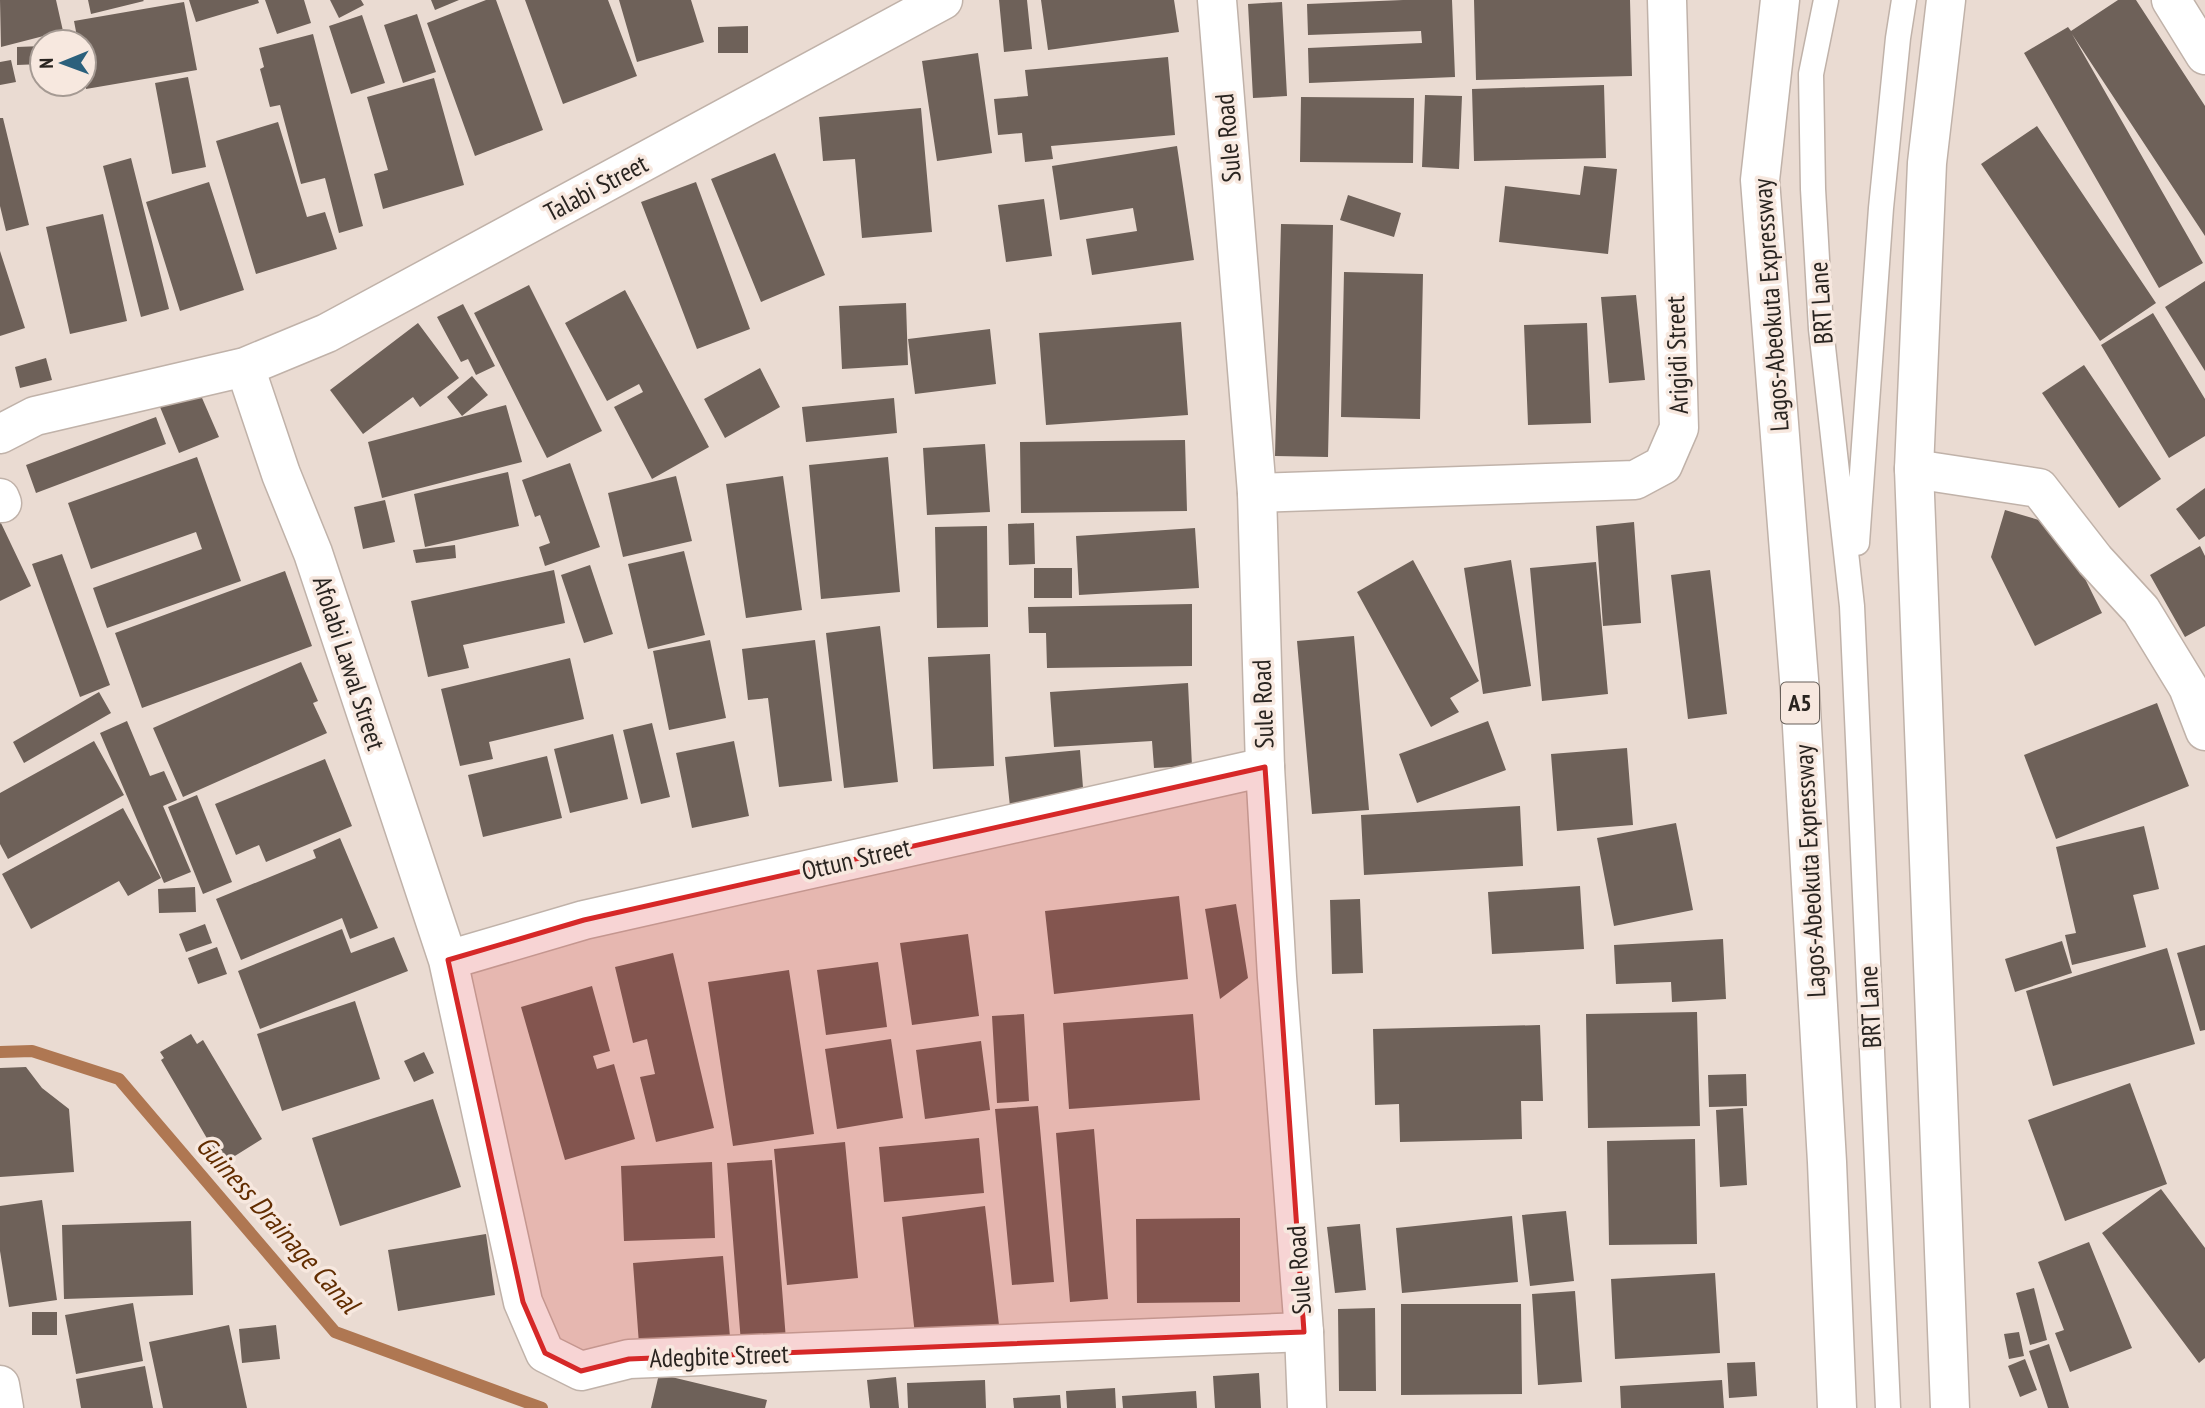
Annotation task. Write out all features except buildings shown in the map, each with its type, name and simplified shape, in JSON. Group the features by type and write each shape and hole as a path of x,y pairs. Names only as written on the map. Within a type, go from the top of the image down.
{"main road":[{"name":"Talabi Street","path":"0,434 35,415 245,367 327,333 943,0"},
{"name":"Sule Road","path":"1217,0 1257,493 1265,767 1307,1408"},
{"name":"Arigidi Street","path":"1257,493 1635,481 1662,465 1679,428 1667,0"},
{"name":"Lagos-Abeokuta Expressway","path":"1780,0 1760,180 1801,706 1826,1148 1837,1408"},
{"path":"1946,0 1927,163 1914,469 1950,1408"},
{"path":"2171,0 2205,55"},
{"name":"Afolabi Lawal Street","path":"245,367 281,474 313,553 448,960"},
{"path":"1914,469 2039,488 2095,560 2141,610 2188,687 2205,731"},
{"name":"Ottun Street","path":"448,960 584,920 1265,767"},
{"name":"Adegbite Street","path":"448,960 523,1302 545,1353 581,1371 629,1359 1304,1332"},
{"path":"0,1385 4,1408"}],"lane":[{"name":"BRT Lane","path":"1826,0 1811,74 1814,189 1821,329 1852,607 1888,1408"},
{"name":"BRT Lane","path":"1852,607 1881,208 1904,0"}],"highlighted area":[{"path":"1265,767 1304,1332 629,1359 581,1371 545,1353 523,1302 448,960 584,920"}],"waterway":[{"name":"Guiness Drainage Canal","path":"0,1052 32,1051 119,1079 335,1332 542,1408"}]}
